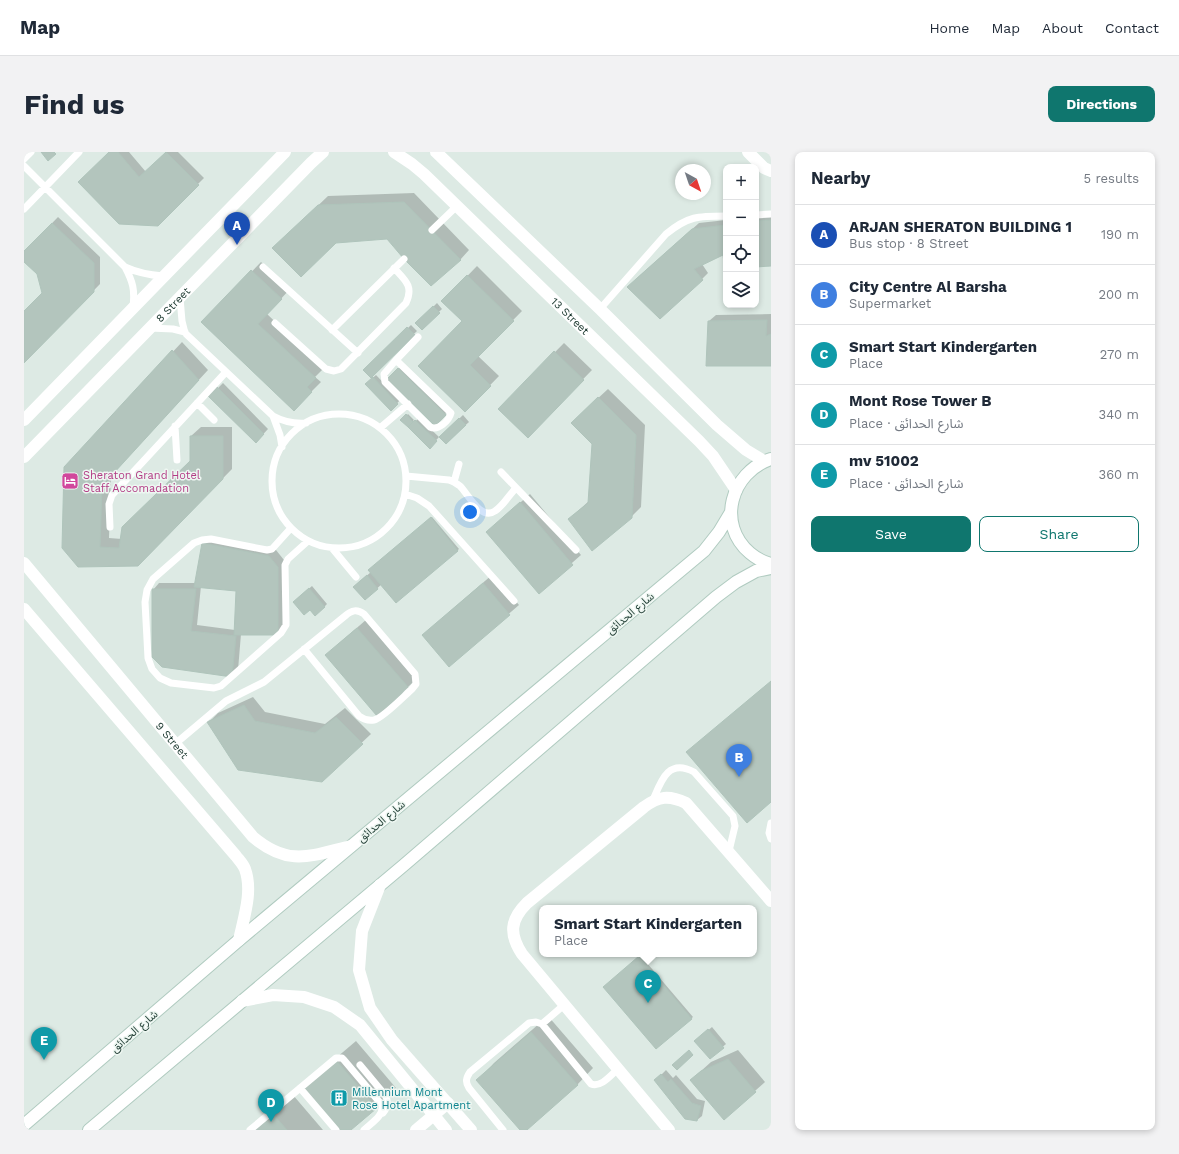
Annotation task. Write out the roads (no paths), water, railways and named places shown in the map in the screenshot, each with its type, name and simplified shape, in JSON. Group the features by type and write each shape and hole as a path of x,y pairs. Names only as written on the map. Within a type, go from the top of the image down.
{"street":[{"path":"24,420 285,152"},
{"name":"8 Street","path":"24,457 311,162 323,152"},
{"name":"13 Street","path":"394,152 412,164 457,206 699,441 713,456 736,490"},
{"path":"436,152 600,309 717,425 741,446 767,460"},
{"path":"748,152 764,168 771,171"},
{"path":"767,460 750,470 739,483 732,501 731,512 733,526 745,549 756,558 771,564"},
{"name":"شارع الحدائق","path":"24,1125 239,940 704,551 719,532 731,512"},
{"name":"9 Street","path":"24,563 253,837 265,847 279,854 294,857 310,856 351,846"},
{"path":"89,1130 380,885 716,597 736,582 756,571 771,568"},
{"path":"24,609 232,851 244,867 248,880 248,894 239,940"},
{"path":"669,1130 515,945 512,934 513,922 518,911 527,903 653,800 664,797 676,798 686,803 770,899"},
{"path":"380,885 362,930 359,970 370,1008 392,1040 471,1130"},
{"path":"242,1001 273,995 304,997 334,1007 360,1025 446,1130"},
{"path":"416,1130 448,1103"}],"lane":[{"path":"24,159 31,152"},
{"path":"24,209 79,152"},
{"path":"24,166 125,267 132,279 135,293 133,307"},
{"path":"432,230 457,206"},
{"path":"759,215 771,214"},
{"path":"600,309 666,234 679,224 693,218 723,216"},
{"path":"332,330 404,258"},
{"path":"125,267 137,272 163,276"},
{"path":"263,267 358,353"},
{"path":"275,324 326,369 334,371 341,369 406,303 410,289 407,282 394,268"},
{"path":"180,298 182,321 185,332 273,416 283,422 295,424 307,423"},
{"path":"149,328 167,328 185,332"},
{"path":"396,360 449,411 451,416 437,429 434,429 388,385 384,378 384,374 396,360 418,337"},
{"path":"110,527 109,504 112,495 226,372"},
{"path":"197,403 214,420"},
{"path":"380,428 408,404"},
{"path":"341,414 355,416 368,420 380,428 398,449 404,462 406,476 405,494 400,510 391,524 379,535 365,544 349,548 332,548 320,546 308,541 291,528 280,514 274,498 272,480 275,463 282,447 293,433 307,423 324,416 341,414"},
{"path":"273,416 280,435 282,447"},
{"path":"175,426 177,460"},
{"path":"454,482 459,464"},
{"path":"501,472 576,550"},
{"path":"406,476 449,480 454,482 463,489 481,511 487,513 494,512 516,488"},
{"path":"405,494 417,498 429,506 514,601"},
{"path":"291,528 272,548 267,550 211,539 202,540 194,544 152,579 147,590 145,602 148,658 152,669 160,678 171,683 214,688 220,686 278,636 286,625 285,565 288,559 308,541"},
{"path":"332,548 356,577"},
{"path":"175,744 226,701 264,682 304,649 350,612 355,610 364,614 414,672 417,677 416,684 415,687 380,717 369,721 365,720 359,716 304,649"},
{"path":"653,800 665,774 672,769 679,767 687,768 694,772 733,816 735,826 729,851"},
{"path":"771,823 769,833 771,839"},
{"path":"542,1024 564,1005"},
{"path":"503,1130 469,1088 466,1078 470,1072 529,1023 536,1022 542,1024 591,1084 598,1085 602,1083 618,1069"},
{"path":"250,1130 336,1058 342,1058 382,1105 383,1109 381,1114"},
{"path":"360,1064 385,1094 387,1099 386,1108 364,1130"},
{"path":"300,1088 336,1130"}],"place":[{"name":"ARJAN SHERATON BUILDING 1","path":"237,245"},
{"name":"Sheraton Grand Hotel Staff Accomadation","path":"70,481"},
{"name":"City Centre Al Barsha","path":"739,777"},
{"name":"Smart Start Kindergarten","path":"648,1003"},
{"name":"mv 51002","path":"44,1060"},
{"name":"Millennium Mont Rose Hotel Apartment","path":"339,1098"},
{"name":"Mont Rose Tower B","path":"271,1122"}]}
